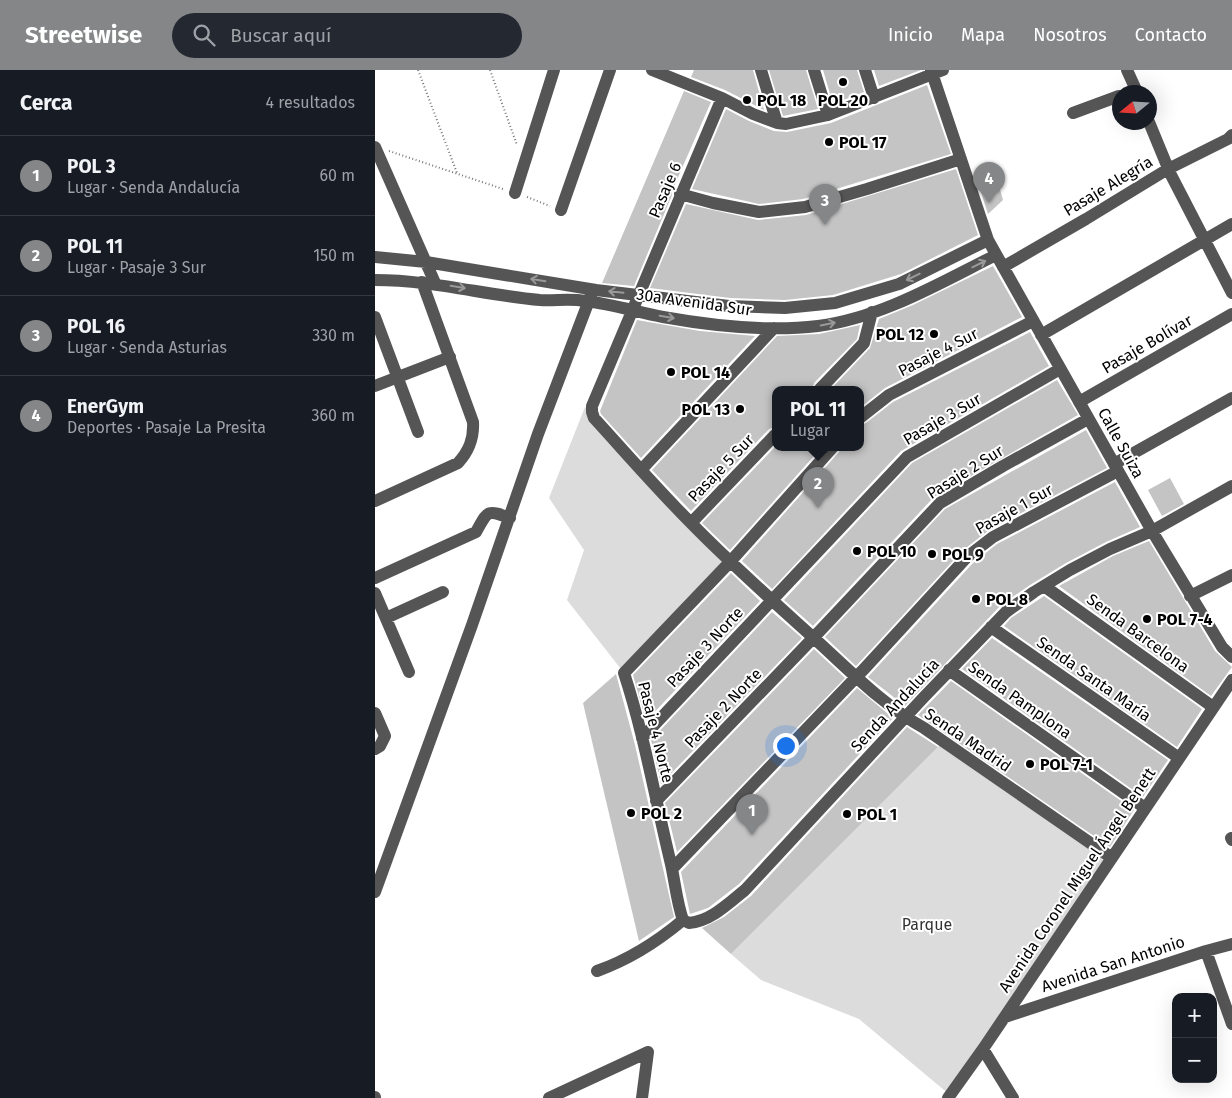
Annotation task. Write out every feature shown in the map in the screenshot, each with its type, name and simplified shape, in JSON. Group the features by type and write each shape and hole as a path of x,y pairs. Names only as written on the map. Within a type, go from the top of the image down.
{"street":[{"path":"515,193 554,70"},
{"path":"561,210 610,70"},
{"path":"652,70 722,98 753,114 777,123 786,124 828,115 935,72"},
{"path":"761,70 777,123"},
{"path":"814,70 828,115"},
{"path":"865,70 874,98"},
{"path":"1127,70 1131,85"},
{"name":"Calle Suiza","path":"935,72 988,240 1151,531 1222,647 1232,657"},
{"name":"Pasaje 6","path":"641,470 594,418 591,412 592,406 722,98"},
{"path":"1073,113 1112,99"},
{"path":"1152,130 1167,169 1232,293"},
{"name":"Pasaje Alegría","path":"1000,261 1086,219 1167,169 1228,139 1232,135"},
{"path":"381,149 435,284"},
{"path":"680,194 759,212 805,206 867,189 961,159"},
{"path":"1041,335 1232,224"},
{"name":"30a Avenida Sur","path":"375,280 421,282 541,300 591,295 639,295 729,306 785,308 835,303 899,284 988,240"},
{"name":"30a Avenida Sur","path":"375,257 427,262 591,295 631,310 664,317 731,326 775,328 843,321 872,312 1000,261"},
{"path":"375,501 458,463 466,454 474,432 473,422 421,282"},
{"path":"375,892 510,518 538,434 591,295"},
{"path":"806,306 806,326"},
{"path":"823,386 864,343 872,312"},
{"name":"Pasaje Bolívar","path":"1079,402 1232,314"},
{"path":"375,317 418,432"},
{"name":"Pasaje 4 Sur","path":"864,416 889,395 1033,321"},
{"path":"641,470 775,328"},
{"path":"375,386 449,357"},
{"name":"Pasaje 3 Sur","path":"771,601 907,458 1060,369"},
{"name":"Pasaje 1 Sur","path":"672,870 856,677 967,557 993,537 1116,468 1232,398"},
{"name":"Pasaje 2 Sur","path":"813,638 940,504 1003,466 1088,419"},
{"name":"Pasaje 5 Sur","path":"691,523 772,438"},
{"path":"730,562 829,451"},
{"name":"Senda Madrid","path":"641,470 730,562 856,677 905,717 925,728 1111,858"},
{"name":"Senda Andalucía","path":"683,920 689,923 705,918 723,908 745,890 949,670 1006,612 1071,570 1110,549 1151,531 1232,486"},
{"path":"375,577 476,532 483,519 491,512 510,518"},
{"name":"Pasaje 4 Norte","path":"683,920 642,738 624,673 730,562"},
{"path":"1190,596 1232,575"},
{"name":"Senda Barcelona","path":"1045,586 1213,707"},
{"path":"386,618 443,592"},
{"path":"375,593 409,672"},
{"name":"Pasaje 3 Norte","path":"642,738 771,601"},
{"name":"Senda Santa María","path":"991,627 1179,758"},
{"name":"Pasaje 2 Norte","path":"656,801 813,638"},
{"name":"Senda Pamplona","path":"949,670 1145,808"},
{"name":"Avenida Coronel Miguel Ángel Benett","path":"948,1098 1232,680"},
{"path":"375,714 383,732 383,741 375,749"},
{"path":"597,971 612,965 663,937 683,920"},
{"name":"Avenida San Antonio","path":"1005,1016 1232,944"},
{"path":"1205,951 1232,1024"},
{"path":"983,1049 1013,1098"},
{"path":"549,1098 648,1052 642,1098"}],"path":[{"path":"418,70 458,174"},
{"path":"490,70 517,145"},
{"path":"381,149 561,210"}],"green space":[{"path":"585,407 728,564 624,673 567,600 584,550 549,498"},
{"name":"Parque","path":"944,741 1112,858 950,1095 859,1019 761,980 731,954"}],"building":[{"name":"POL 18","path":"694,70 753,70 764,110 725,90 691,77"},
{"path":"769,70 806,70 818,109 783,116"},
{"name":"POL 20","path":"823,70 857,70 864,92 833,104"},
{"path":"874,70 921,70 879,86"},
{"name":"POL 17","path":"927,85 951,154 803,199 759,204 692,189 726,109 774,131 787,132 831,123"},
{"path":"684,91 711,102 672,191 634,286 602,283"},
{"path":"956,169 978,235 901,274 833,295 785,300 730,298 650,288 686,204 758,220 806,215"},
{"path":"995,172 1003,200 988,214 976,177"},
{"name":"POL 12","path":"993,266 1022,317 885,388 864,405 864,386 834,386 870,348 879,319 913,305"},
{"name":"POL 14","path":"637,320 700,331 755,336 641,458 600,411"},
{"name":"POL 13","path":"860,325 857,339 813,386 772,386 772,428 691,511 652,470 777,336 819,334"},
{"path":"1030,332 1049,366 901,451 772,589 742,561 839,451 864,451 864,424 893,402"},
{"name":"POL 10","path":"1057,380 1078,415 934,497 813,626 784,600 912,463"},
{"name":"POL 9","path":"1086,430 1107,468 989,530 962,551 856,666 825,637 945,509"},
{"path":"772,450 818,451 730,550 702,523"},
{"path":"1170,478 1184,504 1162,516 1148,490"},
{"name":"POL 8","path":"1115,482 1140,527 1066,563 1001,605 905,706 868,677 973,563 997,544"},
{"name":"POL 7-4","path":"1149,541 1215,651 1232,667 1211,696 1059,586 1113,556"},
{"path":"731,573 760,601 646,721 633,675"},
{"path":"1044,596 1202,709 1177,747 1004,626 1011,618"},
{"path":"772,612 802,638 661,784 651,740"},
{"path":"992,638 1168,760 1143,797 962,669"},
{"path":"814,649 845,678 677,852 665,803"},
{"name":"POL 2","path":"616,674 635,745 674,917 639,941 583,703"},
{"name":"POL 7-1","path":"951,681 1134,810 1110,847 918,715"},
{"path":"857,688 893,718 739,884 708,908 690,914 681,872"},
{"name":"POL 1","path":"907,727 938,747 731,954 702,928 724,917 751,896"}],"place":[{"name":"POL 20","path":"843,82"},
{"name":"POL 18","path":"747,100"},
{"name":"POL 17","path":"829,142"},
{"name":"EnerGym","path":"989,203"},
{"name":"POL 16","path":"825,225"},
{"name":"POL 12","path":"934,334"},
{"name":"POL 14","path":"671,372"},
{"name":"POL 13","path":"740,409"},
{"name":"POL 11","path":"818,508"},
{"name":"POL 10","path":"857,551"},
{"name":"POL 9","path":"932,554"},
{"name":"POL 8","path":"976,599"},
{"name":"POL 7-4","path":"1147,619"},
{"name":"POL 7-1","path":"1030,764"},
{"name":"POL 2","path":"631,813"},
{"name":"POL 1","path":"847,814"},
{"name":"POL 3","path":"752,835"}]}
